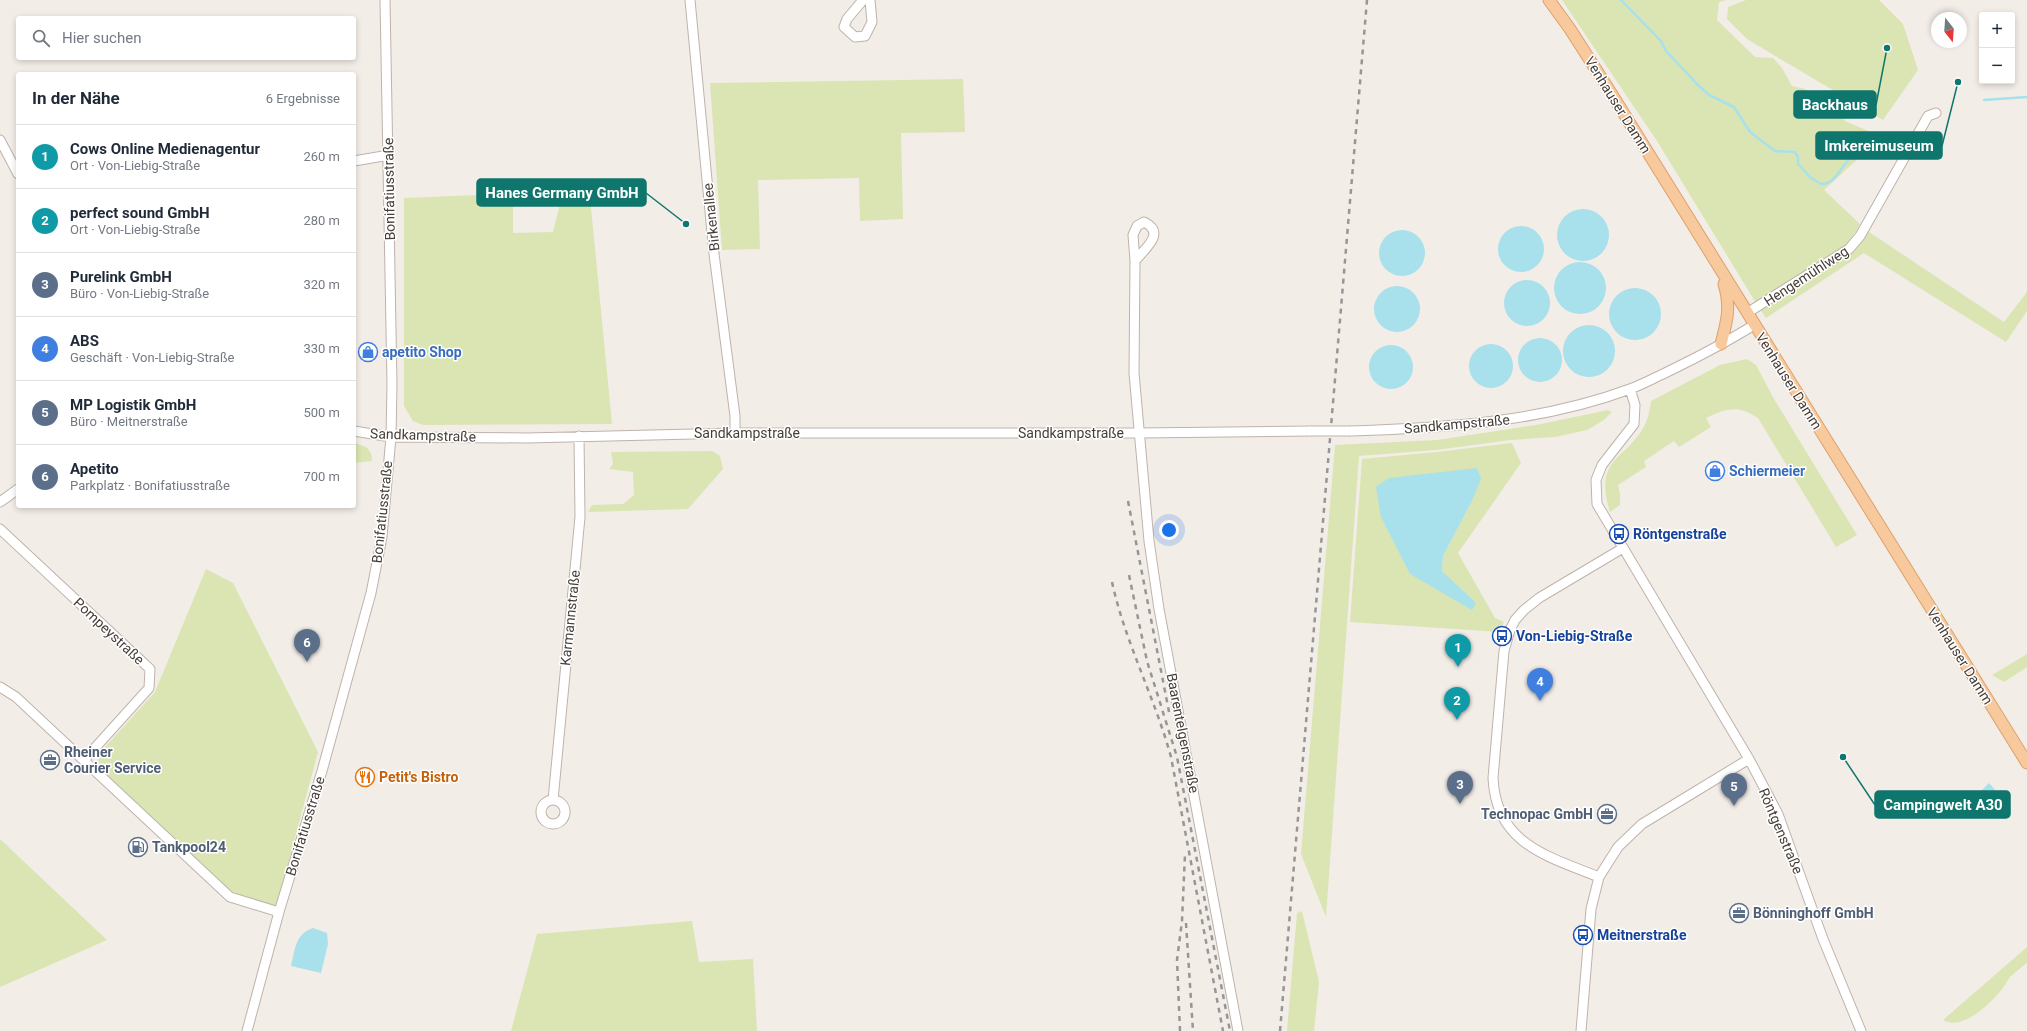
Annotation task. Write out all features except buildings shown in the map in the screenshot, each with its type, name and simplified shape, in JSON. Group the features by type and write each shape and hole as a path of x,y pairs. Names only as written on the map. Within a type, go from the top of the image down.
{"main road":[{"name":"Venhauser Damm","path":"1549,0 1607,86 2027,763"},
{"path":"1710,254 1723,279 1728,298 1729,311 1721,344"}],"street":[{"name":"Bonifatiusstraße","path":"247,1031 279,912 324,765 371,592 382,537 391,437 392,313 385,0"},
{"name":"Birkenallee","path":"690,0 714,246 735,416 735,433"},
{"path":"863,0 847,19 844,27 855,37 865,36 872,22 870,0"},
{"name":"Hengemühlweg","path":"1747,313 1849,250 1860,236 1928,116 1936,113"},
{"path":"0,140 16,170"},
{"path":"356,161 389,155"},
{"name":"Sandkampstraße","path":"1135,261 1134,373 1140,433"},
{"name":"Sandkampstraße","path":"356,431 391,437 735,433 1140,433 1351,431 1428,428 1509,419 1571,406 1630,389 1721,344 1754,325"},
{"name":"Röntgenstraße","path":"1630,389 1636,405 1634,424 1602,464 1596,480 1597,504 1749,759 1778,814 1823,939 1861,1031"},
{"name":"Baarentelgenstraße","path":"1140,433 1149,542 1159,609 1238,1031"},
{"name":"Karmannstraße","path":"553,800 580,517 579,436"},
{"path":"0,502 16,490"},
{"name":"Pompeystraße","path":"0,529 150,669 149,688 84,760"},
{"path":"1599,877 1536,851 1524,843 1510,830 1501,815 1493,778 1504,651 1507,638 1515,620 1524,610 1539,598 1623,548"},
{"path":"0,687 16,697 230,897 279,912"},
{"path":"1581,1031 1591,909 1599,877 1618,847 1642,824 1749,759"}],"green space":[{"path":"1562,0 1727,0 1719,2 1717,20 1755,57 1773,58 1782,68 1792,86 1805,89 1847,122 1878,135 1880,147 1878,153 1862,155 1824,190 1860,224 1848,244 1835,254 1756,303 1657,141"},
{"path":"1746,0 1879,0 1903,24 1918,70 1883,120 1747,39 1727,19 1728,7"},
{"path":"963,79 965,132 901,133 903,219 860,221 859,178 758,180 760,249 722,250 710,83"},
{"path":"502,194 513,202 513,233 553,232 561,200 590,197 612,424 423,425 413,421 404,406 404,198"},
{"path":"1866,230 2004,322 2027,292 2027,311 2006,342 1864,253 1766,318 1760,309 1846,254"},
{"path":"1747,359 1756,365 1774,399 1857,535 1836,547 1758,418 1744,411 1732,409 1706,418 1711,427 1679,447 1674,441 1644,461 1646,467 1618,485 1620,505 1610,512 1606,493 1606,479 1609,468 1615,460 1632,444 1640,433 1647,420 1651,401 1720,365"},
{"path":"1608,410 1612,412 1604,420 1587,430 1555,437 1511,440 1436,450 1359,456 1326,917 1301,854 1335,445 1437,440 1536,425"},
{"path":"1512,443 1521,463 1458,553 1495,618 1504,622 1498,632 1350,622 1362,459","holes":["1471,503 1443,556 1442,571 1456,586 1410,574"]},
{"path":"356,444 369,450 372,461 356,463"},
{"path":"712,451 720,456 723,469 688,509 588,512 592,505 623,504 634,495 633,472 609,469 613,464 611,452"},
{"path":"206,569 233,583 318,752 276,908 232,894 102,772 97,756 155,692"},
{"path":"2027,654 2027,667 2004,682 1992,675"},
{"path":"0,839 107,940 0,987"},
{"path":"1302,911 1319,982 1314,1031 1287,1031 1297,913"},
{"path":"692,921 699,962 753,959 757,1031 511,1031 537,934"},
{"path":"2027,947 2027,963 2010,977 2001,991 1988,1004 1974,1016 1966,1020 1950,1023 1943,1020"}],"water":[{"path":"1583,209 1597,213 1605,221 1609,235 1605,249 1597,257 1583,261 1569,257 1561,249 1557,235 1561,221 1569,213"},
{"path":"1521,226 1534,230 1540,236 1544,249 1540,262 1534,268 1521,272 1508,268 1502,262 1498,249 1502,236 1508,230"},
{"path":"1402,230 1415,234 1421,240 1425,253 1421,266 1415,272 1402,276 1389,272 1383,266 1379,253 1383,240 1389,234"},
{"path":"1580,262 1594,266 1602,274 1606,288 1602,302 1594,310 1580,314 1566,310 1558,302 1554,288 1558,274 1566,266"},
{"path":"1527,280 1540,284 1546,290 1550,303 1546,316 1540,322 1527,326 1514,322 1508,316 1504,303 1508,290 1514,284"},
{"path":"1397,286 1410,290 1416,296 1420,309 1416,322 1410,328 1397,332 1384,328 1378,322 1374,309 1378,296 1384,290"},
{"path":"1630,288 1640,288 1654,295 1661,309 1661,319 1654,333 1640,340 1630,340 1620,336 1613,329 1609,319 1609,309 1613,299 1620,292"},
{"path":"1584,325 1594,325 1608,332 1615,346 1615,356 1608,370 1594,377 1584,377 1574,373 1567,366 1563,356 1563,346 1567,336 1574,329"},
{"path":"1540,338 1552,342 1558,348 1562,360 1558,372 1552,378 1540,382 1528,378 1522,372 1518,360 1522,348 1528,342"},
{"path":"1491,344 1503,348 1509,354 1513,366 1509,378 1503,384 1491,388 1479,384 1473,378 1469,366 1473,354 1479,348"},
{"path":"1391,345 1403,349 1409,355 1413,367 1409,379 1403,385 1391,389 1379,385 1373,379 1369,367 1373,355 1379,349"},
{"path":"1477,468 1481,479 1471,503 1443,556 1442,571 1476,603 1472,610 1410,574 1381,517 1376,487 1389,478"},
{"path":"1989,783 2008,804 2008,806 1995,817 1976,796"},
{"path":"313,928 327,933 328,944 321,973 291,966 299,938"}],"waterway":[{"path":"1621,0 1661,41 1666,51 1697,84 1709,95 1734,107 1750,132 1775,151 1795,152 1798,157 1798,164 1811,178 1821,184 1827,183 1837,175 1856,153 1862,151"},
{"path":"1984,100 2027,97"}],"railway":[{"path":"1280,1031 1367,0"},
{"path":"1128,501 1170,717"},
{"path":"1129,575 1147,661 1177,757 1230,1031"},
{"path":"1112,582 1124,626 1157,713 1171,757 1223,1031"},
{"path":"1180,1031 1177,960 1182,921 1185,854"},
{"path":"1186,923 1193,1031"}],"place":[{"name":"Backhaus","path":"1887,48"},
{"name":"Imkereimuseum","path":"1958,82"},
{"name":"Hanes Germany GmbH","path":"686,224"},
{"name":"apetito Shop","path":"368,352"},
{"name":"Schiermeier","path":"1715,471"},
{"name":"Röntgenstraße","path":"1619,534"},
{"name":"Von-Liebig-Straße","path":"1502,636"},
{"name":"Apetito","path":"307,662"},
{"name":"Cows Online Medienagentur","path":"1458,667"},
{"name":"ABS","path":"1540,701"},
{"name":"perfect sound GmbH","path":"1457,720"},
{"name":"Campingwelt A30","path":"1843,757"},
{"name":"Rheiner Courier Service","path":"50,760"},
{"name":"Petit's Bistro","path":"365,777"},
{"name":"Purelink GmbH","path":"1460,804"},
{"name":"MP Logistik GmbH","path":"1734,806"},
{"name":"Technopac GmbH","path":"1607,814"},
{"name":"Tankpool24","path":"138,847"},
{"name":"Bönninghoff GmbH","path":"1739,913"},
{"name":"Meitnerstraße","path":"1583,935"}]}
